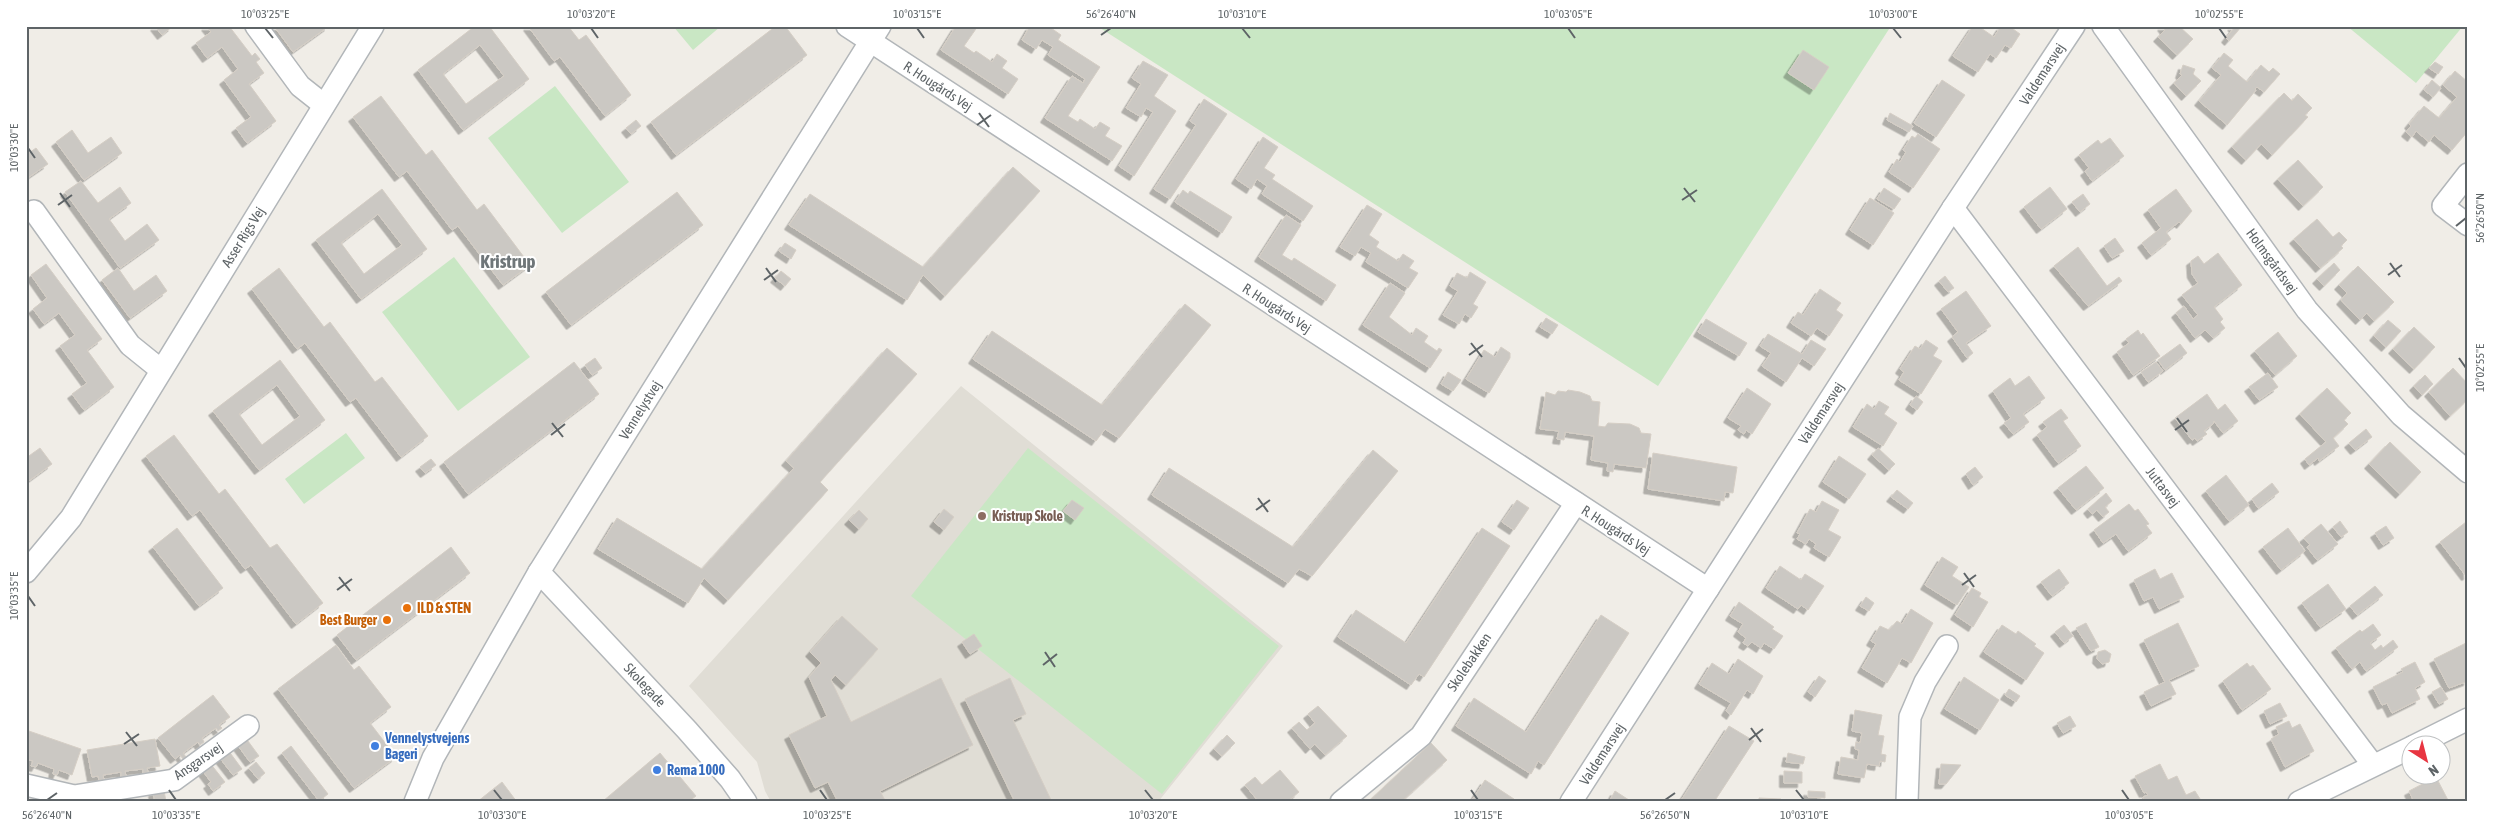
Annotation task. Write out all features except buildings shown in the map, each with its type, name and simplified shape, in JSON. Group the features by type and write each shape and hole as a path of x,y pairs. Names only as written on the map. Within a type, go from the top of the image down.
{"street":[{"path":"256,26 300,86 324,105"},
{"name":"Asser Rigs Vej","path":"29,563 71,518 372,26"},
{"name":"R. Hougårds Vej","path":"847,26 875,34 1576,503 1708,589"},
{"name":"Valdemarsvej","path":"1571,802 1954,208 2074,26"},
{"name":"Holmsgårdsvej","path":"2103,26 2307,310 2401,415 2468,472"},
{"name":"Vennelystvej","path":"416,802 433,758 539,572 875,34"},
{"path":"2468,174 2443,206 2468,225"},
{"name":"Juttasvej","path":"1954,208 2373,765"},
{"path":"34,211 130,344 161,370"},
{"name":"Skolebakken","path":"1341,802 1420,736 1576,503"},
{"name":"Skolegade","path":"539,572 693,737 730,779 746,802"},
{"path":"1907,802 1910,717 1924,682 1947,646"},
{"path":"2433,736 2468,719"},
{"name":"Ansgarsvej","path":"26,785 74,796 174,780 248,726"},
{"path":"2299,802 2402,751"}],"shaded area":[{"name":"Kristrup Skole","path":"961,386 1283,646 1158,802 771,802 765,791 757,762 689,686"}],"green space":[{"path":"673,26 721,26 693,50"},
{"path":"1097,26 1891,26 1658,386"},
{"path":"2347,26 2463,26 2416,83"},
{"path":"555,86 629,182 562,233 488,138"},
{"path":"454,257 530,357 458,411 382,312"},
{"path":"346,433 365,458 304,504 285,479"},
{"path":"1028,448 1279,646 1162,794 911,596"}],"place":[{"name":"Kristrup Skole","path":"982,516"},
{"name":"ILD & STEN","path":"407,608"},
{"name":"Best Burger","path":"387,620"},
{"name":"Vennelystvejens Bageri","path":"375,746"},
{"name":"Rema 1000","path":"657,770"}],"district":[{"name":"Kristrup","path":"508,261"}]}
